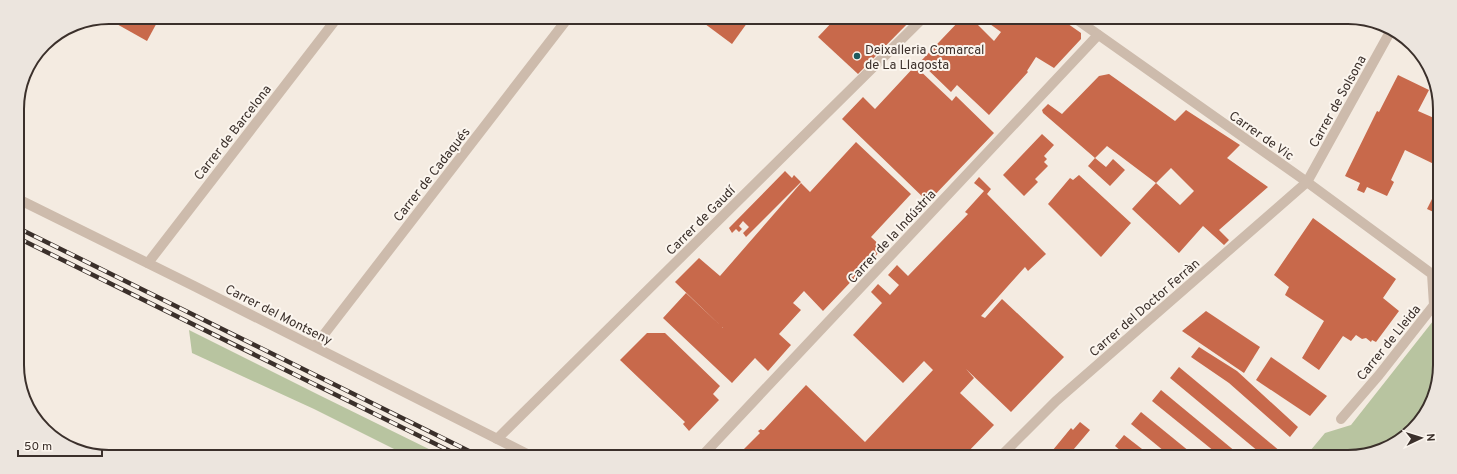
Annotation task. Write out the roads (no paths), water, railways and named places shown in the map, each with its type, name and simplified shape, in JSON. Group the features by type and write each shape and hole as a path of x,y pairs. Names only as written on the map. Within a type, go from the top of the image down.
{"street":[{"name":"Carrer de Barcelona","path":"148,262 332,24"},
{"name":"Carrer de Cadaqués","path":"315,346 563,24"},
{"name":"Carrer de Gaudí","path":"498,439 917,24"},
{"name":"Carrer de Vic","path":"1082,24 1307,182 1432,274"},
{"name":"Carrer de Solsona","path":"1307,182 1389,34"},
{"name":"Carrer de la Indústria","path":"708,450 1098,35"},
{"name":"Carrer del Doctor Ferràn","path":"1007,450 1056,401 1307,182"},
{"name":"Carrer del Montseny","path":"24,202 148,262 519,450"},
{"name":"Carrer de Lleida","path":"1432,274 1433,290"},
{"name":"Carrer de Lleida","path":"1341,419 1379,375 1433,306"}],"railway":[{"path":"24,231 467,450"},
{"path":"24,241 448,450"}],"place":[{"name":"Deixalleria Comarcal de La Llagosta","path":"857,56"}]}
